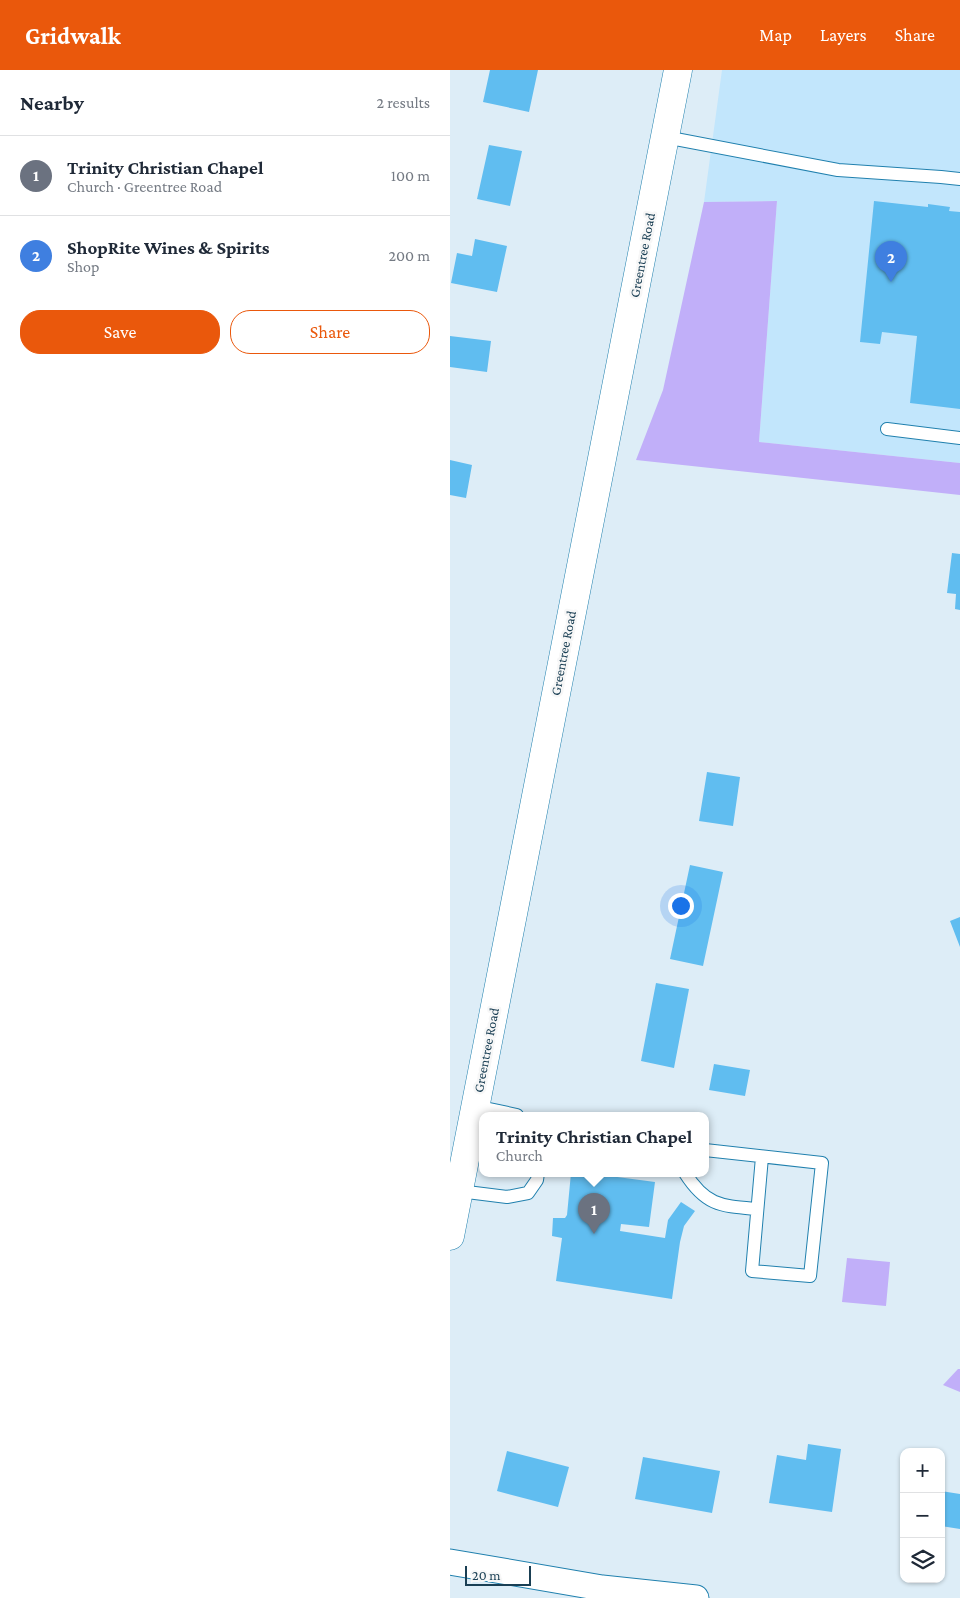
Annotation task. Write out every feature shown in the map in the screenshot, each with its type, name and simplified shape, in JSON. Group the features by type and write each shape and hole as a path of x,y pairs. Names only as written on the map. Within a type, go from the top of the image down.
{"street":[{"name":"Greentree Road","path":"450,1236 678,70"},
{"path":"450,1562 602,1588 696,1598"}],"lane":[{"path":"665,137 838,170 960,179"},
{"path":"887,430 960,438"},
{"path":"475,1106 503,1112"},
{"path":"709,1150 822,1163 810,1276 752,1271 762,1157"},
{"path":"459,1191 507,1197 528,1193 537,1177"},
{"path":"688,1177 694,1187 709,1200 726,1206 757,1209"}],"shaded area":[{"path":"722,70 960,70 960,463 759,442 777,201 704,202"},
{"path":"777,201 759,442 960,463 960,495 636,460 663,390 704,202"},
{"path":"847,1258 890,1262 886,1306 842,1302"},
{"path":"960,1369 960,1392 943,1385"}],"building":[{"path":"490,70 538,70 529,112 483,102"},
{"path":"489,145 522,151 510,206 477,199"},
{"path":"874,201 928,207 928,204 950,207 949,211 960,212 960,409 910,403 917,336 882,332 880,344 860,342"},
{"path":"475,239 507,246 497,292 451,283 457,253 472,256"},
{"path":"450,336 491,341 487,372 450,367"},
{"path":"450,460 472,465 466,498 450,495"},
{"path":"952,553 960,554 960,610 955,609 956,594 947,593"},
{"path":"707,772 740,777 733,826 699,821"},
{"path":"690,865 723,872 703,966 670,959"},
{"path":"960,917 960,947 950,921"},
{"path":"656,983 689,989 674,1068 641,1061"},
{"path":"714,1064 750,1070 745,1096 709,1090"},
{"path":"571,1177 617,1177 655,1182 649,1227 621,1224 620,1231 665,1238 668,1220 681,1202 695,1211 684,1226 672,1299 556,1281 562,1238 552,1236 553,1218 565,1218 567,1215"},
{"path":"808,1444 841,1449 832,1512 769,1503 777,1455 806,1460"},
{"path":"507,1451 569,1467 558,1507 497,1491"},
{"path":"643,1457 720,1471 712,1513 635,1499"},
{"path":"945,1492 960,1494 960,1529 945,1527"}],"place":[{"name":"ShopRite Wines & Spirits","path":"891,282"},
{"name":"Trinity Christian Chapel","path":"594,1234"}]}
